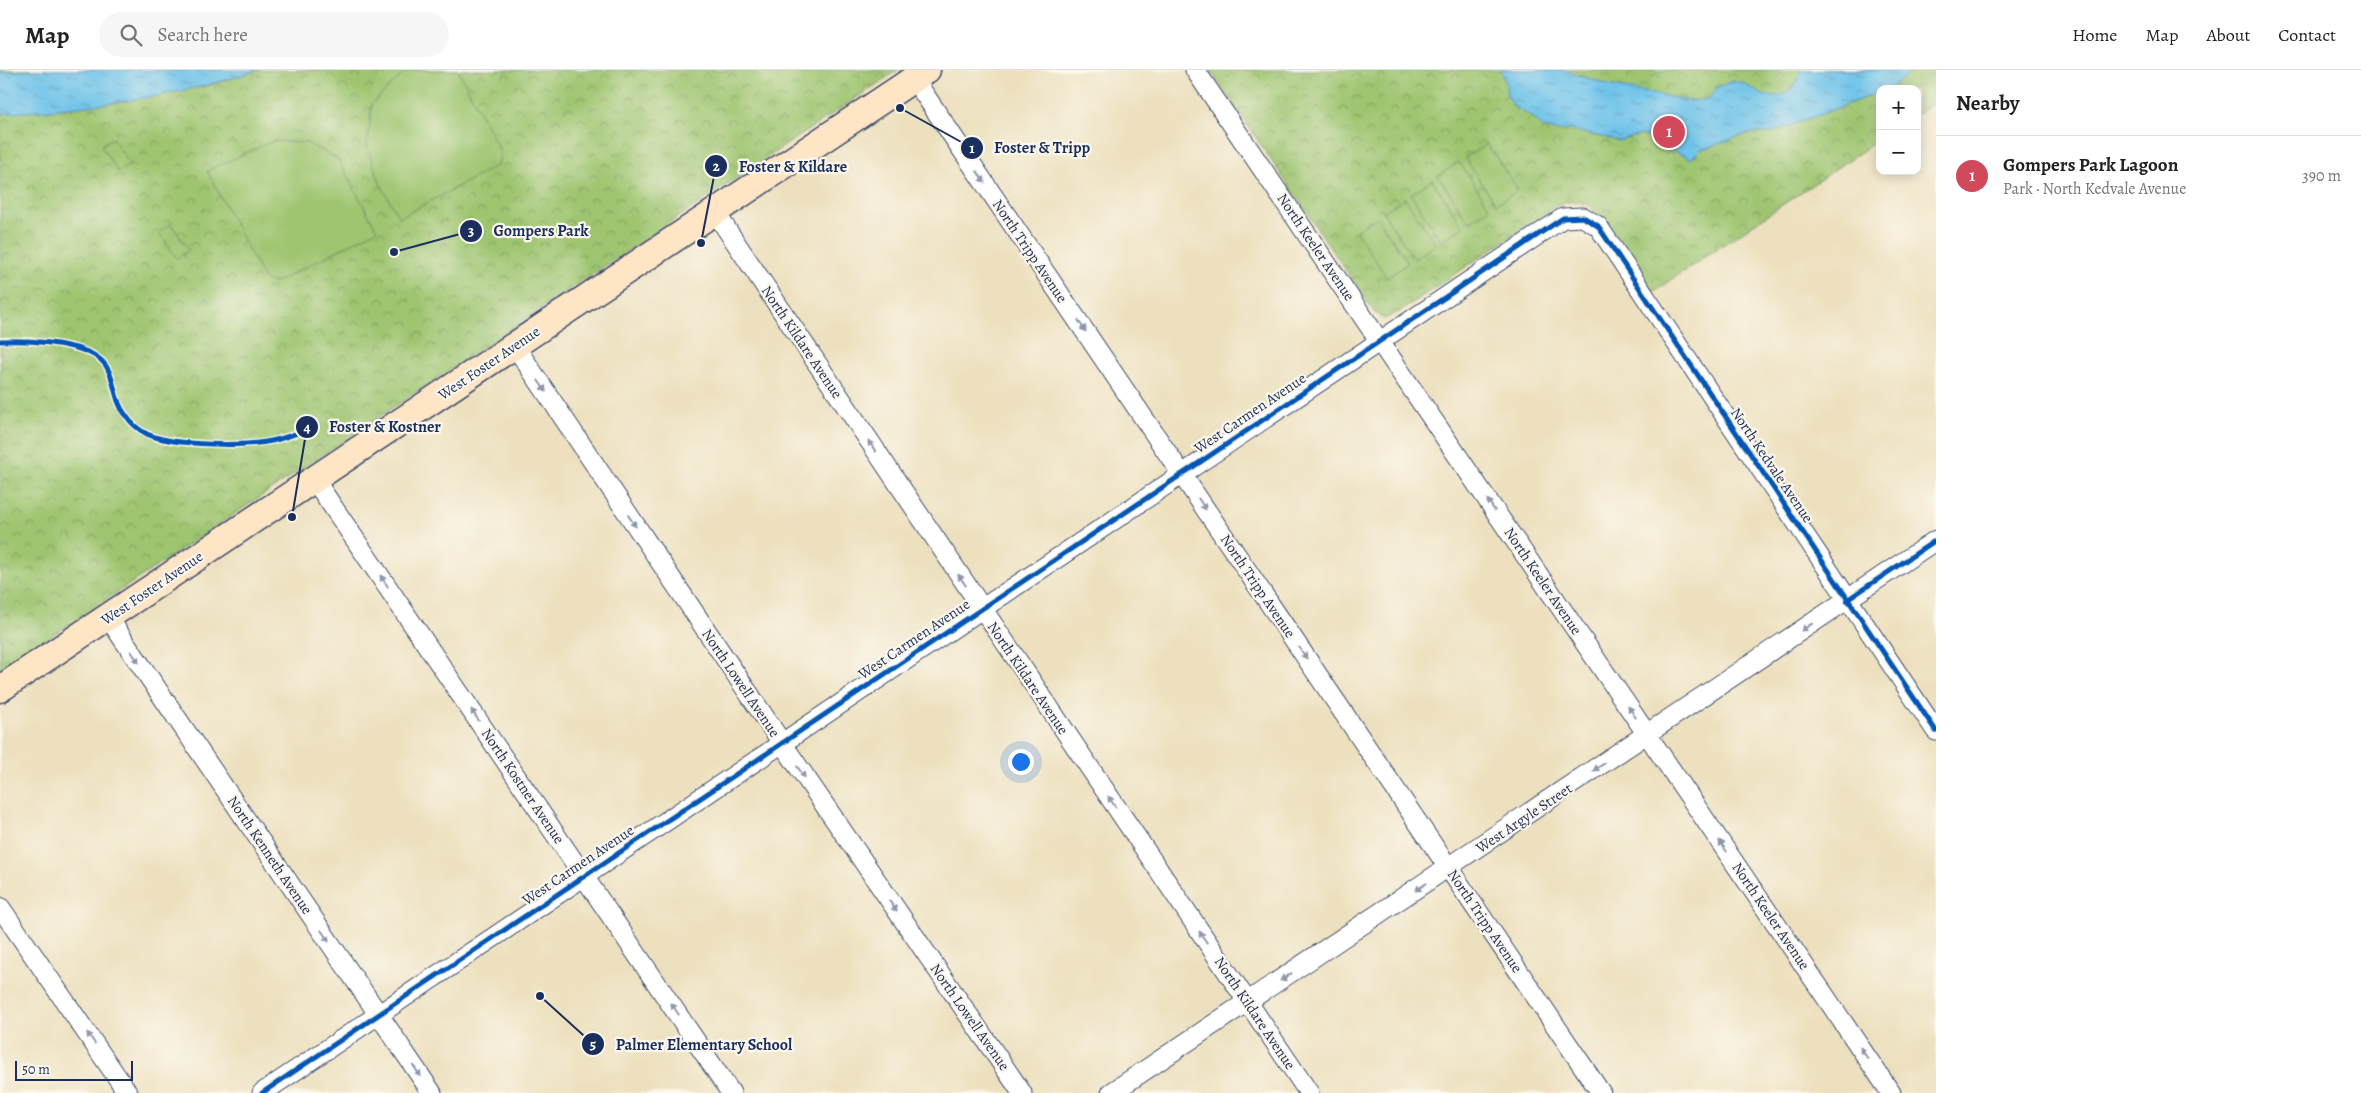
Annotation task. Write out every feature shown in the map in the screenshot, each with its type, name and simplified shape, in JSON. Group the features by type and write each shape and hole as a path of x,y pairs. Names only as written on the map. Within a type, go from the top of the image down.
{"main road":[{"name":"West Foster Avenue","path":"0,689 921,74"}],"street":[{"name":"North Keeler Avenue","path":"1195,70 1891,1093"},
{"name":"North Tripp Avenue","path":"921,74 1182,474 1601,1093"},
{"name":"North Kildare Avenue","path":"715,212 1309,1093"},
{"name":"West Carmen Avenue","path":"262,1093 1563,218 1583,217"},
{"name":"North Kedvale Avenue","path":"1583,217 1598,226 1936,731"},
{"name":"North Lowell Avenue","path":"514,346 782,743 1022,1093"},
{"name":"North Kostner Avenue","path":"314,479 731,1093"},
{"name":"West Argyle Street","path":"1112,1093 1449,869 1936,540"},
{"name":"North Kenneth Avenue","path":"108,617 432,1093"},
{"path":"0,907 128,1093"}],"green space":[{"path":"0,70 38,70 203,87 258,70 898,70 0,671"},
{"path":"410,70 458,70 501,153 498,165 399,218 380,183 367,147 372,104 404,73"},
{"path":"1210,70 1936,70 1936,102 1921,111 1921,85 1876,85 1876,142 1653,292 1621,242 1601,216 1592,207 1579,202 1571,202 1553,208 1399,312 1384,319 1375,313"},
{"path":"112,138 130,164 118,172 101,146"},
{"path":"273,141 306,143 338,159 377,230 275,283 264,279 207,171"},
{"path":"1487,144 1518,190 1496,204 1465,158"},
{"path":"1459,162 1490,208 1469,222 1438,176"},
{"path":"1432,180 1463,227 1441,241 1411,194"},
{"path":"1405,198 1436,245 1414,259 1383,212"},
{"path":"1377,217 1408,263 1387,278 1356,231"},
{"path":"171,224 189,250 177,258 159,232"}],"water":[{"path":"38,70 258,70 227,80 163,95 65,109 0,114 0,72"},
{"path":"1501,70 1564,70 1608,85 1690,101 1708,99 1718,87 1733,81 1743,83 1763,95 1781,96 1794,86 1801,70 1914,70 1894,85 1876,85 1876,94 1771,133 1750,133 1700,150 1691,159 1656,139 1640,135 1620,141 1570,130 1557,131 1544,128 1532,117 1513,106 1507,95 1506,83"}],"cycle path":[{"path":"262,1093 1563,218 1583,217 1598,226 1936,731"},
{"path":"0,341 63,345 97,357 108,369 118,400 127,417 147,434 159,438 192,443 248,444 276,440 309,429"},
{"path":"1847,600 1936,540"}],"place":[{"name":"Foster & Tripp","path":"900,108"},
{"name":"Gompers Park Lagoon","path":"1669,132"},
{"name":"Foster & Kildare","path":"701,243"},
{"name":"Gompers Park","path":"394,252"},
{"name":"Foster & Kostner","path":"292,517"},
{"name":"Palmer Elementary School","path":"540,996"}]}
